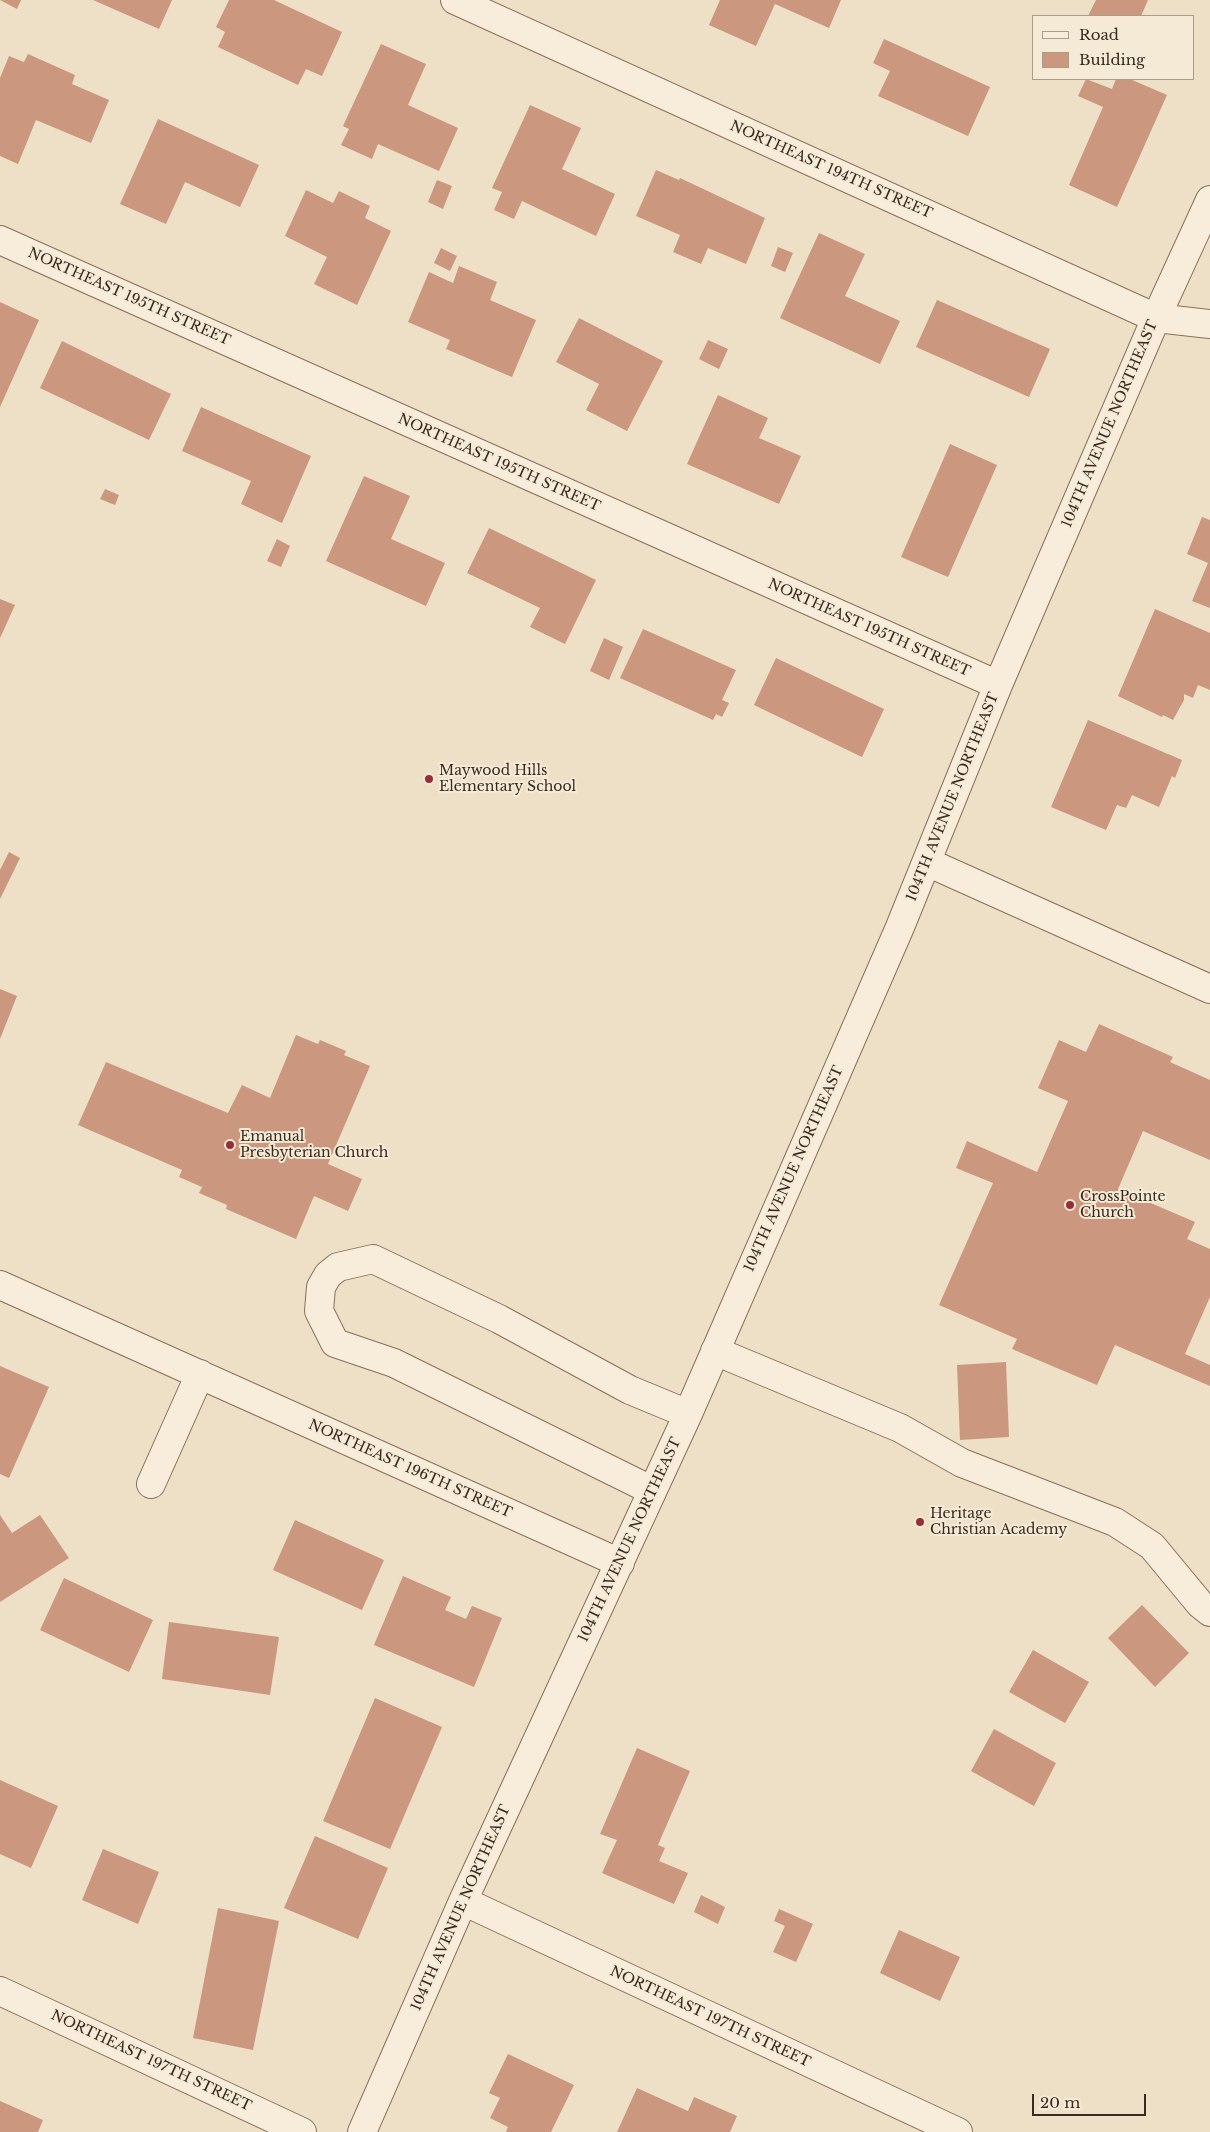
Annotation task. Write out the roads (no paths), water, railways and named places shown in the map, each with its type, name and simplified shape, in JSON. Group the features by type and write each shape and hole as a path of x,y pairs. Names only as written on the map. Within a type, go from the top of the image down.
{"street":[{"name":"NORTHEAST 194TH STREET","path":"456,0 1156,318 1210,324"},
{"name":"104TH AVENUE NORTHEAST","path":"362,2132 463,1901 620,1563 651,1490 688,1414 927,862 998,686 1156,318 1210,200"},
{"name":"NORTHEAST 195TH STREET","path":"0,240 998,686"},
{"path":"927,862 1210,989"},
{"path":"651,1490 394,1363 335,1343 319,1312 320,1287 328,1275 338,1267 372,1259 499,1319 630,1390 688,1414"},
{"name":"NORTHEAST 196TH STREET","path":"0,1285 620,1563"},
{"path":"714,1351 900,1428 962,1463 1115,1522 1152,1546 1200,1604 1210,1612"},
{"path":"151,1484 200,1374"},
{"name":"NORTHEAST 197TH STREET","path":"463,1901 958,2132"},
{"name":"NORTHEAST 197TH STREET","path":"0,1991 302,2132"}],"place":[{"name":"Maywood Hills Elementary School","path":"429,779"},
{"name":"Emanual Presbyterian Church","path":"230,1145"},
{"name":"CrossPointe Church","path":"1070,1205"},
{"name":"Heritage Christian Academy","path":"920,1522"}]}
